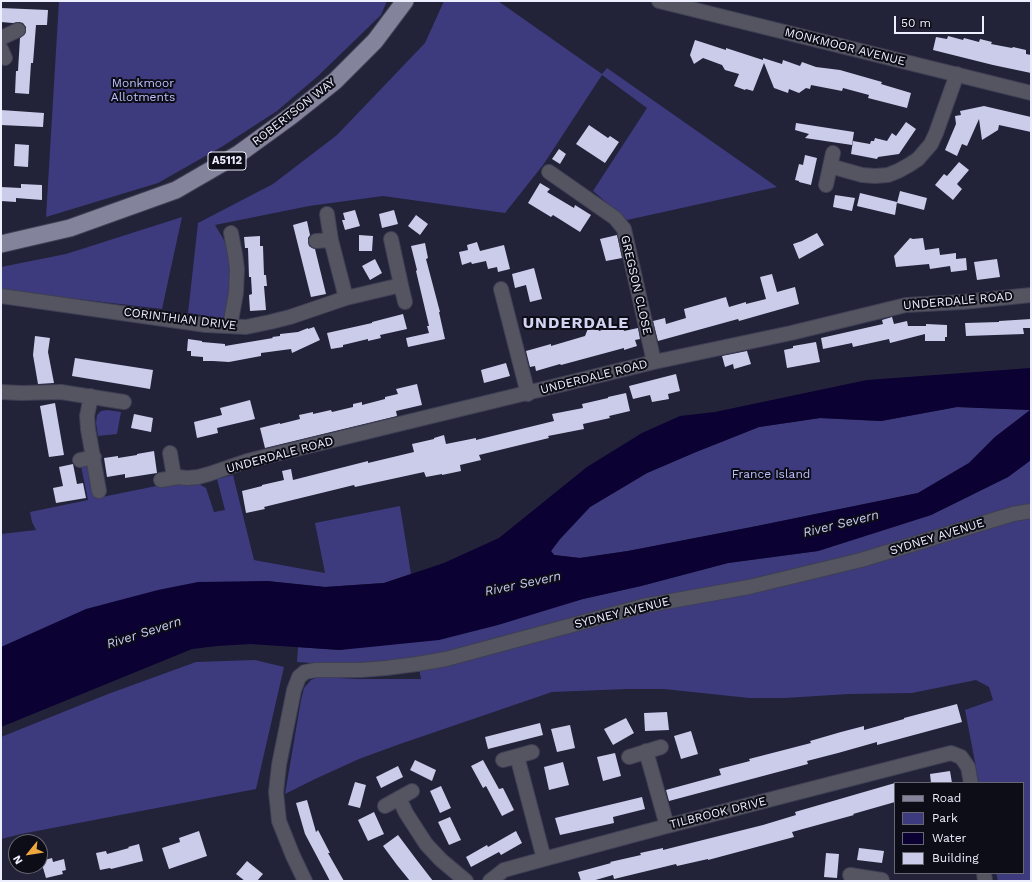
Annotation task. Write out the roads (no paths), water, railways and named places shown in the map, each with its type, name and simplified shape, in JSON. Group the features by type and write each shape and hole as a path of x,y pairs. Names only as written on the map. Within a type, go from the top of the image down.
{"main road":[{"name":"ROBERTSON WAY","path":"1,244 70,228 176,190 240,153 291,116 335,81 375,41 405,1"}],"street":[{"name":"MONKMOOR AVENUE","path":"659,1 1031,93"},
{"path":"1,38 18,30"},
{"path":"826,184 832,160 862,175 875,176 898,171 918,159 931,144 957,74"},
{"name":"GREGSON CLOSE","path":"549,172 615,218 624,229 654,362"},
{"path":"327,214 331,240 346,298"},
{"path":"230,326 236,293 237,269 231,233"},
{"path":"391,239 405,302"},
{"path":"316,241 331,240"},
{"name":"CORINTHIAN DRIVE","path":"1,296 206,325 246,326 290,317 346,298 401,285"},
{"path":"502,289 528,394"},
{"name":"UNDERDALE ROAD","path":"170,454 168,479 198,477 247,461 528,394 654,362 906,305 964,302 1031,295"},
{"path":"1,392 61,392 124,402"},
{"path":"91,396 87,416 87,458 100,490"},
{"name":"SYDNEY AVENUE","path":"305,881 279,821 276,792 279,765 294,690 299,677 305,672 316,670 361,670 386,668 446,659 643,606 749,587 861,560 1013,514 1031,511"},
{"path":"629,757 660,746"},
{"path":"646,751 667,826"},
{"path":"503,760 532,752"},
{"name":"TILBROOK DRIVE","path":"490,881 504,870 667,826 951,753 961,757 968,767 971,782"},
{"path":"517,756 544,859"},
{"path":"385,806 412,791"},
{"path":"399,798 406,813 426,844 441,860 466,881"},
{"path":"850,875 866,880 882,880"}],"water":[{"name":"River Severn","path":"1031,368 1031,460 1008,477 931,515 818,551 728,563 641,586 583,599 498,625 439,640 340,650 251,644 192,649 1,727 1,647 86,609 158,590 198,582 267,581 325,587 384,583 444,563 499,538 587,467 642,433 680,416 715,412 867,380","holes":["957,407 1030,410 995,437 969,463 918,493 628,551 580,558 554,555 551,551 560,539 590,507 647,473 759,427 820,418 881,421"]}],"district":[{"name":"UNDERDALE","path":"576,323"}],"park label":[{"name":"Monkmoor Allotments","path":"143,90"},
{"name":"France Island","path":"771,474"}]}
